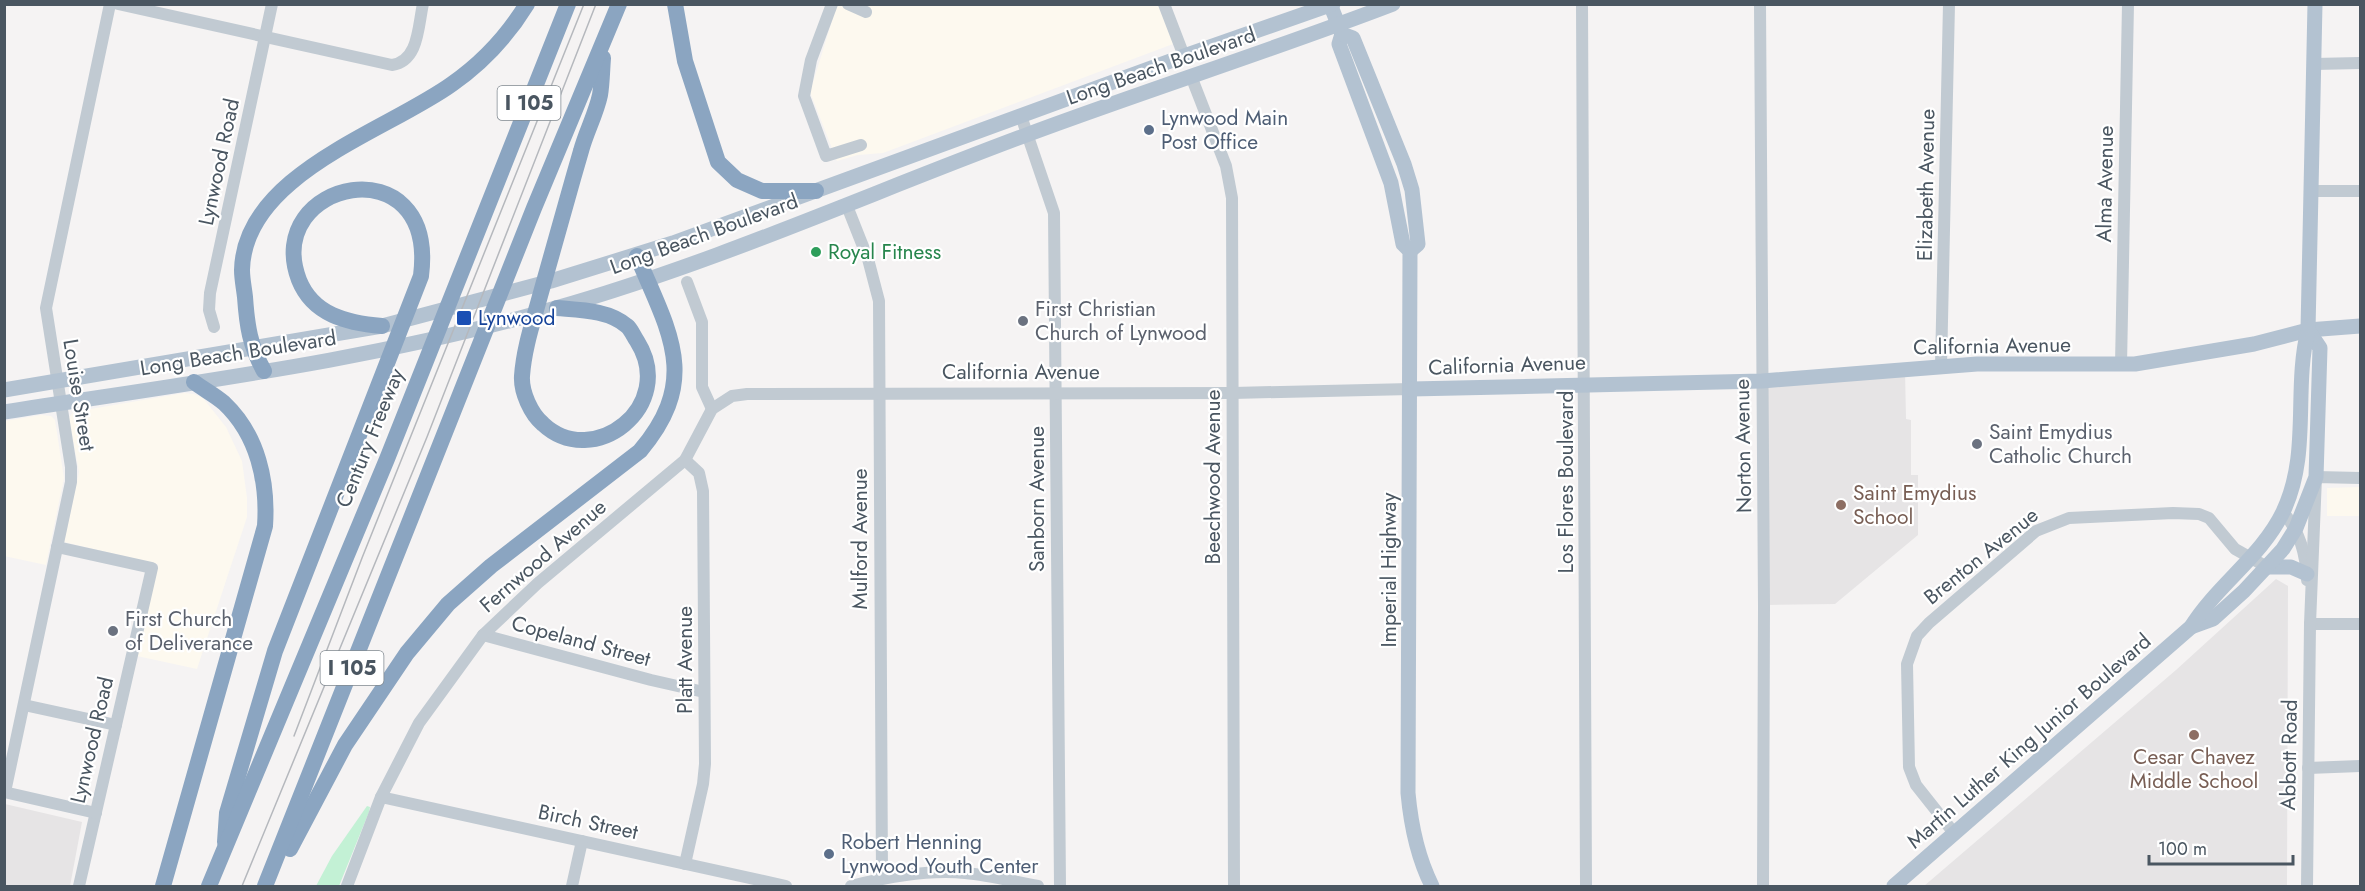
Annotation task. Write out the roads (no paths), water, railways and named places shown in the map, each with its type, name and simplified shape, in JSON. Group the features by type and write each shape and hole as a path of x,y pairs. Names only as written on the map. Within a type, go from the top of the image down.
{"highway":[{"path":"264,371 251,349 242,268 251,233 265,208 286,184 309,168 452,84 492,51 527,4"},
{"name":"Century Freeway","path":"209,886 225,842 387,459 568,4"},
{"name":"I 105","path":"267,886 534,208 604,45 619,4"},
{"path":"675,4 685,61 718,162 737,180 762,191 816,191"},
{"path":"557,308 601,313 627,326 644,352 648,382 645,400 630,421 596,439 568,438 546,427 537,418 527,400 522,378 529,335 571,185 600,95 604,45"},
{"path":"225,842 227,813 275,651 421,276 424,251 420,232 412,215 389,194 369,190 345,190 327,197 311,211 299,229 293,249 294,266 306,296 327,313 365,325 382,326"},
{"path":"267,886 345,745 407,652 448,604 491,566 640,451 659,428 672,402 676,376 669,337 637,256"},
{"path":"163,886 266,526 267,499 264,477 254,447 224,403 194,382"}],"main road":[{"name":"Long Beach Boulevard","path":"4,412 398,348 557,308 847,206 1027,135 1191,76 1340,30 1394,4"},
{"name":"Martin Luther King Junior Boulevard","path":"1894,886 2191,627 2205,605 2269,534 2283,512 2296,476 2300,449 2304,349 2308,330 2315,4"},
{"name":"Long Beach Boulevard","path":"4,390 382,326 637,256 1184,56 1332,5"},
{"name":"Imperial Highway","path":"1332,5 1340,30 1353,38 1404,164 1412,190 1418,244 1410,251 1412,389 1408,792 1415,842 1429,886"},
{"name":"California Avenue","path":"1412,389 1762,381 1941,366 2121,365 2243,346 2308,330 2361,326"},
{"name":"Martin Luther King Junior Boulevard","path":"2191,627 2212,619 2268,567 2296,528 2316,477 2320,348 2308,330"},
{"path":"2268,567 2291,567 2307,574"}],"street":[{"name":"Louise Street","path":"5,792 72,477 46,306 110,4"},
{"path":"118,4 388,64 403,62 414,48 423,4"},
{"name":"Lynwood Road","path":"214,327 209,310 210,293 272,4"},
{"path":"832,4 811,60 804,96 826,156 861,145"},
{"path":"848,4 866,12"},
{"path":"1164,4 1184,56"},
{"name":"Los Flores Boulevard","path":"1582,4 1586,886"},
{"name":"Norton Avenue","path":"1760,4 1763,886"},
{"name":"Elizabeth Avenue","path":"1941,366 1949,4"},
{"name":"Alma Avenue","path":"2121,365 2128,4"},
{"path":"2314,64 2361,63"},
{"name":"Beechwood Avenue","path":"1191,76 1231,181 1234,886"},
{"name":"Sanborn Avenue","path":"1021,116 1054,213 1060,886"},
{"path":"2312,191 2361,191"},
{"name":"Mulford Avenue","path":"847,206 868,259 879,301 882,878"},
{"path":"685,460 712,409 702,387 702,321 687,282"},
{"name":"California Avenue","path":"712,409 732,396 747,394 1233,393 1412,389"},
{"name":"Fernwood Avenue","path":"347,886 381,797 419,723 483,635 538,583 685,460"},
{"name":"Platt Avenue","path":"685,460 699,473 703,491 704,692 704,774 685,864"},
{"path":"2316,477 2361,478"},
{"name":"Abbott Road","path":"2307,886 2310,624 2316,477"},
{"name":"Abbott Road","path":"2283,512 2296,528 2307,574 2310,624"},
{"name":"Brenton Avenue","path":"1954,832 1916,785 1909,767 1907,664 1917,636 1929,623 2036,531 2048,524 2069,518 2199,514 2209,518 2235,549 2268,567"},
{"name":"Lynwood Road","path":"57,547 152,568 79,886"},
{"path":"2310,624 2361,624"},
{"name":"Copeland Street","path":"483,635 704,692"},
{"path":"24,705 116,725"},
{"path":"2308,768 2361,766"},
{"path":"5,792 96,813"},
{"name":"Birch Street","path":"381,797 685,864 736,881 786,886"},
{"path":"572,886 582,841"},
{"path":"851,886 882,878 967,873 1038,886"}],"tram line":[{"path":"294,736 362,558 584,4"},
{"path":"242,886 427,437 596,4"}],"place":[{"name":"Lynwood Main Post Office","path":"1149,130"},
{"name":"Royal Fitness","path":"816,252"},
{"name":"Lynwood","path":"464,318"},
{"name":"First Christian Church of Lynwood","path":"1023,321"},
{"name":"Saint Emydius Catholic Church","path":"1977,444"},
{"name":"Saint Emydius School","path":"1841,505"},
{"name":"First Church of Deliverance","path":"113,631"},
{"name":"Cesar Chavez Middle School","path":"2194,735"},
{"name":"Robert Henning Lynwood Youth Center","path":"829,854"}]}
